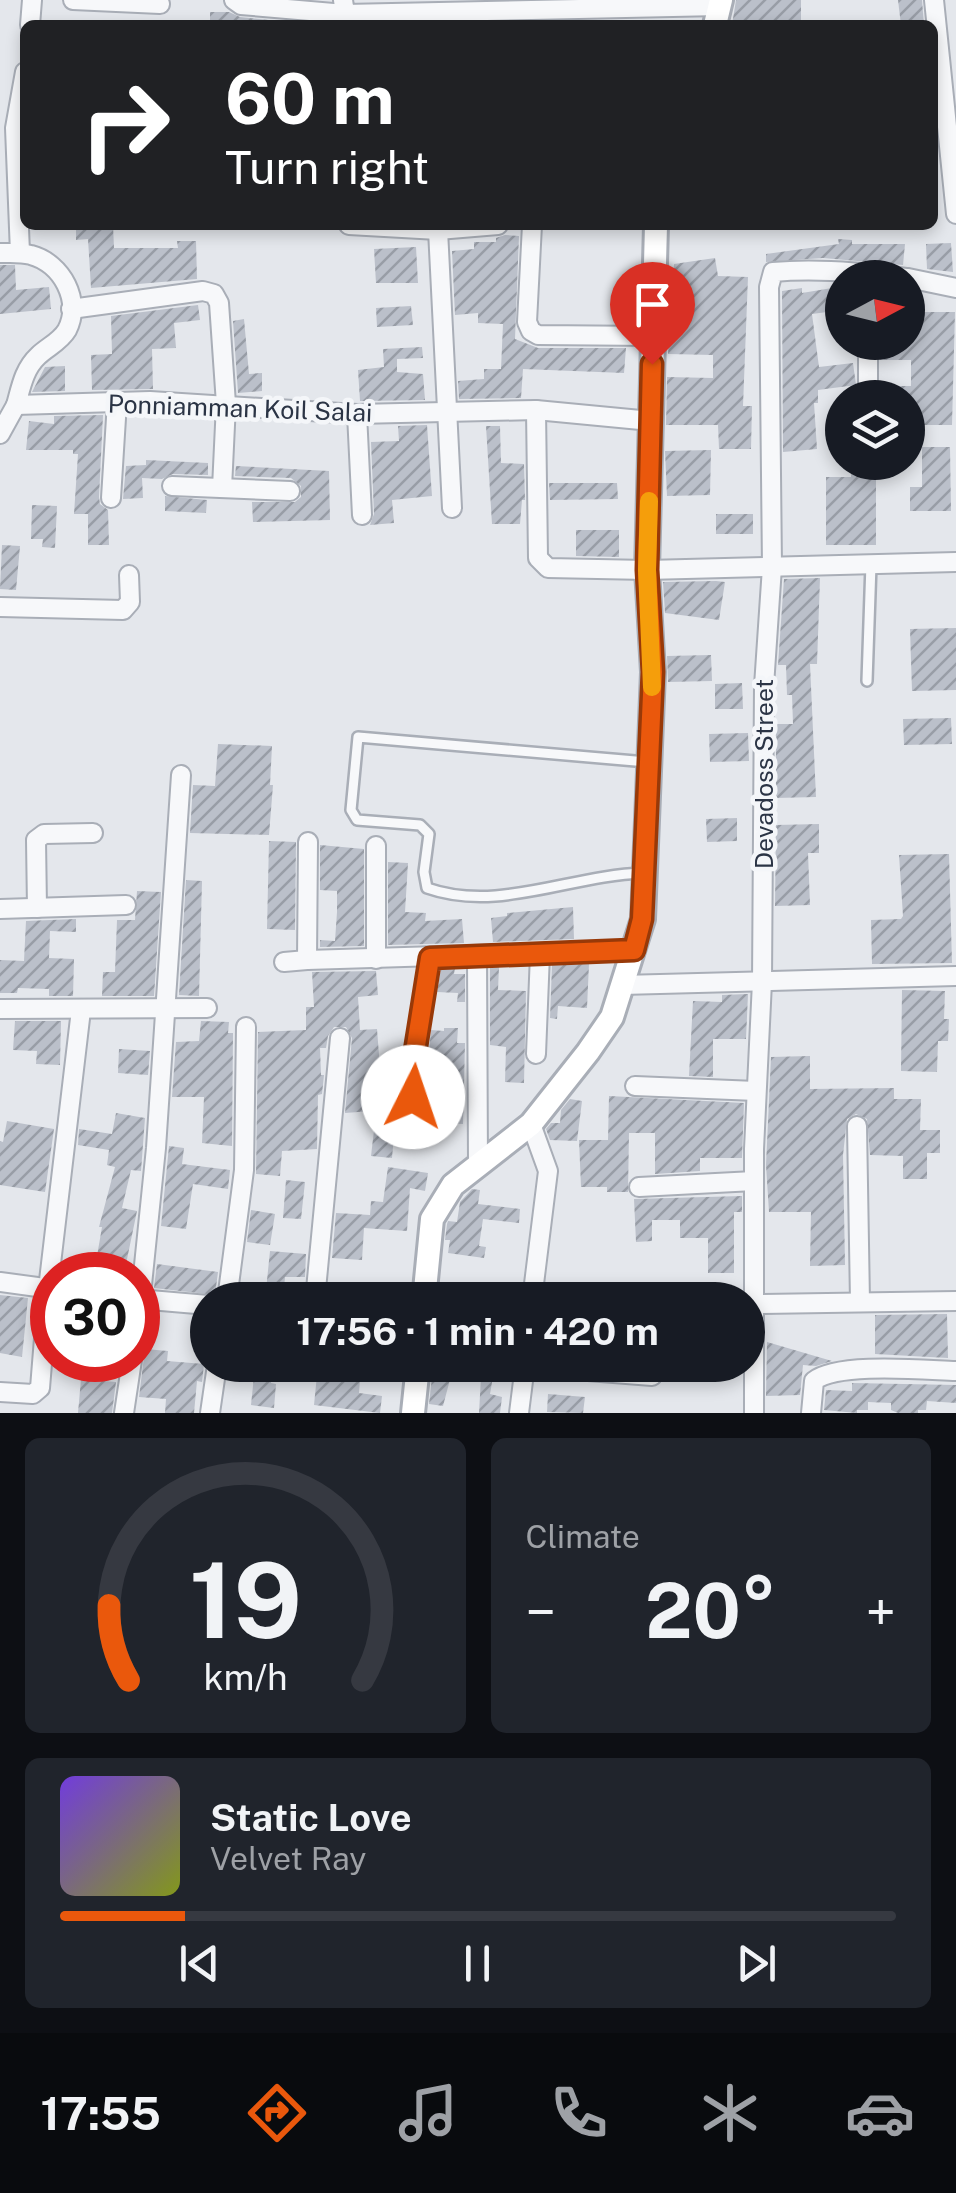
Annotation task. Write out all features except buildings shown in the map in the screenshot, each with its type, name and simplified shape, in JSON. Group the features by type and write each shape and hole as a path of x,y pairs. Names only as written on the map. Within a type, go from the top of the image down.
{"street":[{"path":"11,0 32,1"},
{"path":"73,0 160,4"},
{"path":"234,0 241,5 718,10"},
{"path":"934,0 942,40 940,129 956,214"},
{"path":"0,91 20,92 15,128 20,175"},
{"path":"25,230 27,254"},
{"path":"438,230 452,508"},
{"path":"532,230 527,322 531,331 538,336 653,336"},
{"path":"426,1282 432,1219 453,1185 530,1124 612,1018 642,919 653,672 647,570 656,230"},
{"path":"0,254 27,254 50,263 63,278 72,308 202,291 214,294 219,303 226,404 222,488"},
{"name":"Devadoss Street","path":"754,1282 764,686 772,567 771,274 825,272"},
{"path":"925,282 956,288"},
{"name":"Ponniamman Koil Salai","path":"6,420 25,372 40,353 64,335 72,308"},
{"path":"112,498 118,402"},
{"name":"Ponniamman Koil Salai","path":"6,420 118,402 226,404 358,414 536,410 651,421"},
{"path":"536,410 538,558 548,568 647,570 956,562"},
{"path":"358,414 362,515"},
{"path":"172,486 290,491"},
{"path":"0,607 123,610 130,602 129,575"},
{"path":"143,1252 166,1009 181,774"},
{"path":"37,908 36,840 44,834 94,833"},
{"path":"307,960 308,842"},
{"path":"376,846 376,959"},
{"path":"0,909 126,906"},
{"path":"284,962 634,950"},
{"path":"536,1054 540,954"},
{"path":"477,957 478,1164"},
{"path":"412,1130 413,1064 430,958"},
{"path":"622,985 956,976"},
{"path":"0,1009 207,1008"},
{"path":"54,1252 82,1010"},
{"path":"228,1282 244,1170 246,1027"},
{"path":"317,1282 340,1038"},
{"path":"635,1086 756,1091"},
{"path":"530,1124 548,1171 534,1282"},
{"path":"857,1126 860,1302"},
{"path":"639,1187 754,1181"},
{"path":"0,1282 30,1286"},
{"path":"765,1304 956,1300"},
{"path":"160,1301 190,1304"},
{"path":"811,1413 814,1381 830,1372 956,1371"},
{"path":"0,1392 33,1394 41,1382"},
{"path":"124,1413 129,1382"},
{"path":"210,1413 215,1382"},
{"path":"413,1413 416,1382"},
{"path":"519,1413 522,1382"},
{"name":"Devadoss Street","path":"754,1382 754,1413"}],"lane":[{"path":"868,682 871,564"},
{"path":"646,873 558,885 516,896 441,893 427,888 424,872 429,834 420,825 358,820 352,810 358,737 649,762"}],"slow traffic":[{"path":"649,501 647,570 652,687"}],"route":[{"path":"413,1097 413,1064 430,958 634,950 642,919 646,873 653,672 647,570 652,364"}]}
